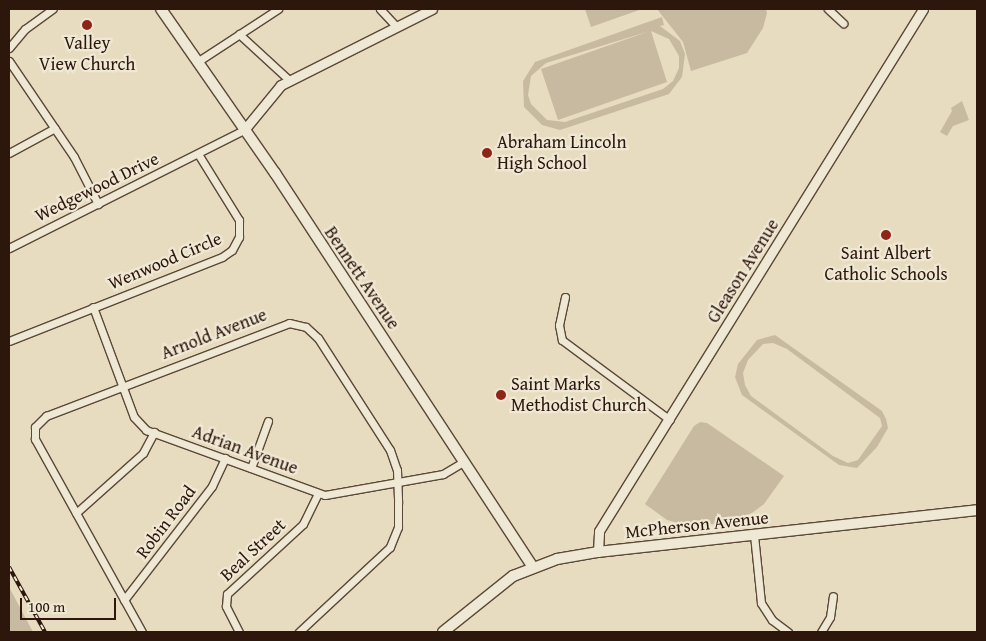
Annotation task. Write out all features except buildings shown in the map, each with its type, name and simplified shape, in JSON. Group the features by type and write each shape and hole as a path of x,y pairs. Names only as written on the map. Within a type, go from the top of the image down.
{"main road":[{"name":"Bennett Avenue","path":"161,9 244,130 532,566"},
{"name":"McPherson Avenue","path":"443,632 502,583 532,566 598,552 977,510"}],"street":[{"path":"9,48 24,29 53,9"},
{"path":"197,62 278,9"},
{"path":"380,9 395,25"},
{"path":"244,130 257,117 272,92 289,80 395,25 432,9"},
{"path":"828,9 843,23"},
{"name":"Gleason Avenue","path":"598,552 599,531 670,420 923,9"},
{"path":"239,34 289,80"},
{"path":"9,61 55,128 98,204"},
{"path":"9,153 55,128"},
{"name":"Wedgewood Drive","path":"9,248 244,130"},
{"name":"Wenwood Circle","path":"9,341 222,257 237,244 239,220 198,154"},
{"path":"565,297 559,325 562,340 670,420"},
{"name":"Adrian Avenue","path":"93,307 136,421 154,432 318,493 335,494 442,474 463,462"},
{"name":"Arnold Avenue","path":"142,632 35,439 34,427 46,416 272,326 299,324 318,338 390,450 397,483 398,527 390,547 298,632"},
{"path":"251,468 268,421"},
{"path":"76,513 143,453 154,432"},
{"name":"Robin Road","path":"124,600 212,486 224,458"},
{"name":"Beal Street","path":"239,632 226,606 227,594 303,524 318,493"},
{"path":"754,535 761,603 772,620 788,632"},
{"path":"822,632 830,617 833,596"}],"shaded area":[{"path":"585,9 642,9 591,27"},
{"path":"657,9 766,9 767,13 763,28 747,53 691,71 683,42"},
{"path":"662,17 664,25 660,26 680,41 685,54 682,77 669,94 560,130 542,125 524,107 523,81 535,62","holes":["650,31 541,69 558,120 667,82 651,31 669,39 679,56 679,68 673,81 663,89 565,122 547,120 531,104 528,95 531,76 546,63"]},
{"path":"962,101 969,120 953,126 947,136 940,132 952,111 951,108"},
{"path":"775,335 882,411 888,428 877,447 857,468 839,465 742,395 735,377 738,364 757,340","holes":["773,343 787,349 880,418 882,426 858,460 848,463 833,456 751,396 745,385 743,373 748,360 763,344"]},
{"path":"700,422 707,423 784,476 764,504 752,513 720,524 681,524 667,520 645,504 694,426"},
{"path":"9,587 33,632 9,632"}],"railway":[{"path":"9,567 45,632"}],"place":[{"name":"Valley View Church","path":"87,25"},
{"name":"Abraham Lincoln High School","path":"487,153"},
{"name":"Saint Albert Catholic Schools","path":"886,235"},
{"name":"Saint Marks Methodist Church","path":"501,395"}]}
